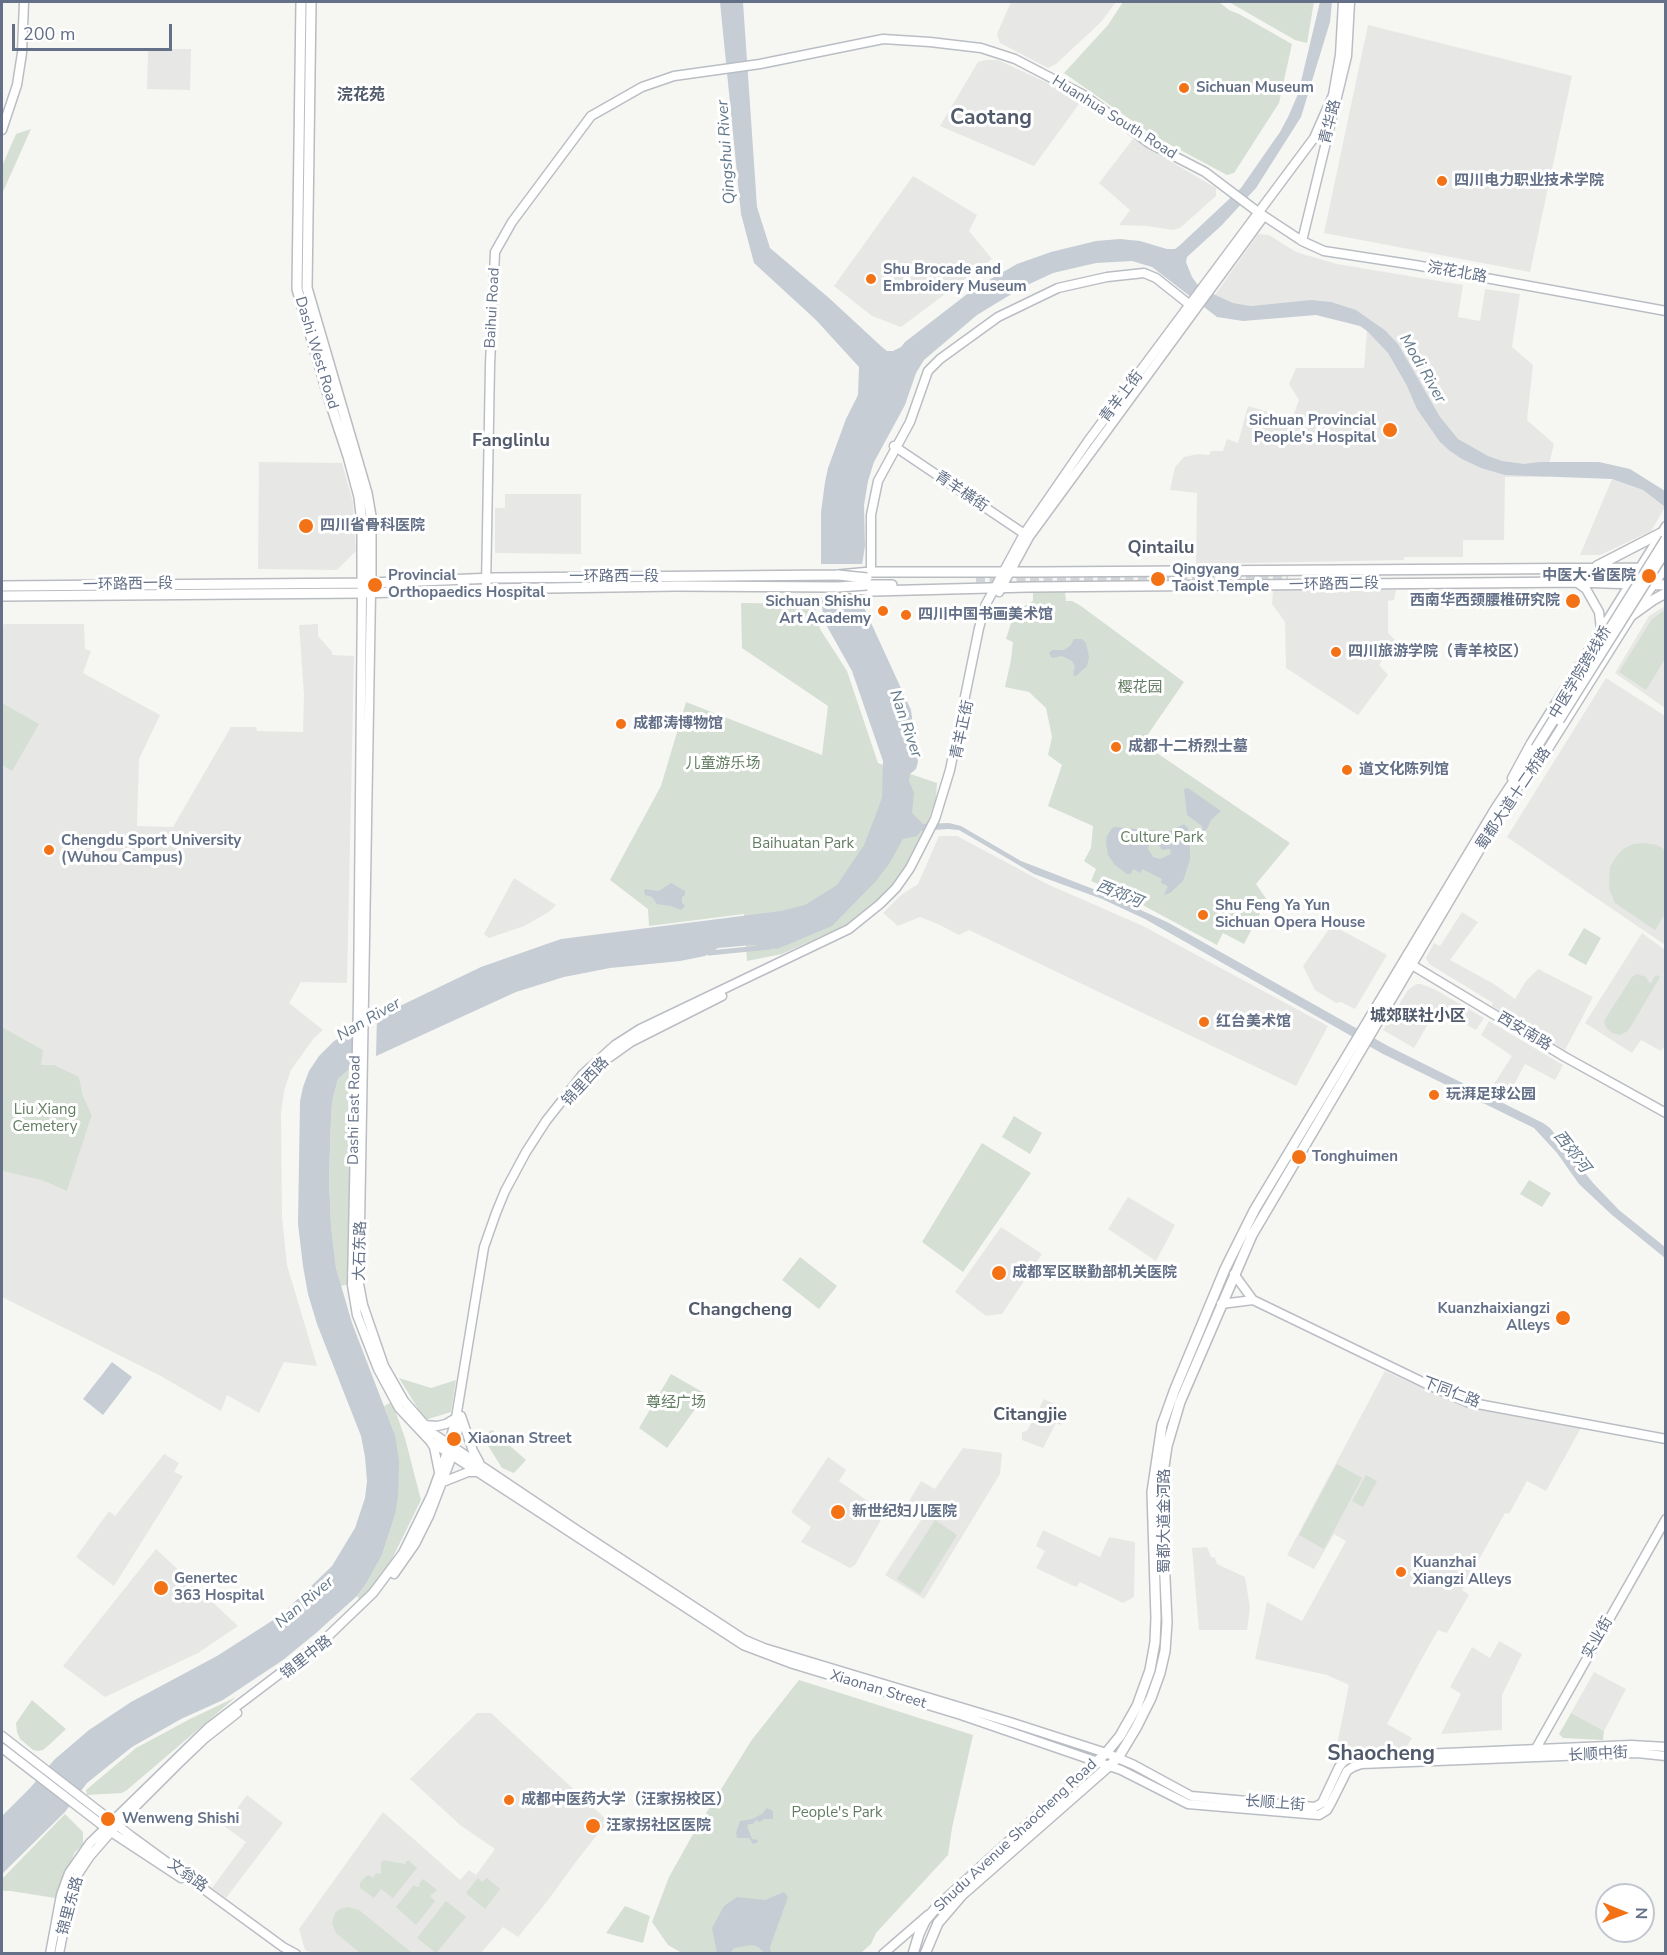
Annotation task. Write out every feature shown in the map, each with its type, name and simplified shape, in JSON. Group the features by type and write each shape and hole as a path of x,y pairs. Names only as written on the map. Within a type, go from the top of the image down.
{"main road":[{"path":"2,130 17,84 22,53 24,2"},
{"name":"Dashi West Road","path":"301,2 297,288 359,497 367,588"},
{"name":"Dashi West Road","path":"311,2 307,288 367,493 371,516 367,588"},
{"name":"青华路","path":"1261,214 1314,138 1333,95 1340,56 1343,2"},
{"name":"青华路","path":"1302,241 1347,56 1350,2"},
{"name":"Huanhua South Road","path":"712,71 883,39 981,48 1015,59 1082,94 1149,143 1205,172 1261,214"},
{"name":"Baihui Road","path":"486,589 490,365 495,252 512,222 591,116 642,87 674,76 712,71"},
{"path":"1301,156 1312,154 1322,161"},
{"name":"浣花北路","path":"1261,214 1302,241 1324,251 1665,311"},
{"name":"青羊上街","path":"999,588 1026,536 1192,305 1261,214"},
{"path":"868,579 871,515 878,481 910,422 928,371 940,358 998,317 1058,288 1144,273 1156,278 1192,305"},
{"name":"青羊横街","path":"895,447 1026,536"},
{"path":"1593,567 1664,532"},
{"name":"蜀都大道十二桥路","path":"1357,1047 1499,809 1531,742 1639,568 1664,532"},
{"name":"中医学院跨线桥","path":"1538,749 1664,532"},
{"name":"中医学院跨线桥","path":"1499,809 1665,550"},
{"name":"蜀都大道十二桥路","path":"1499,809 1542,760 1665,566"},
{"name":"一环路西二段","path":"1006,572 1665,566"},
{"path":"868,579 1006,572"},
{"name":"一环路西一段","path":"2,596 367,588 487,578 838,575 868,579"},
{"path":"868,579 976,581"},
{"path":"868,579 999,588"},
{"name":"一环路西一段","path":"2,586 486,589 670,586 817,588 838,587 868,579"},
{"path":"1576,582 1586,589 1599,612 1601,630"},
{"name":"一环路西二段","path":"999,588 1576,582 1665,585"},
{"name":"Dashi East Road","path":"360,1068 358,999 367,588"},
{"name":"Dashi East Road","path":"367,588 365,1015 360,1068 352,1285 357,1315 378,1369 399,1408 430,1441 450,1450"},
{"name":"青羊正街","path":"913,869 937,820 950,770 979,628 986,604 999,588"},
{"path":"1632,615 1665,593"},
{"name":"锦里西路","path":"450,1450 489,1248 501,1210 524,1162 570,1097 589,1075 631,1041 811,954 858,928 878,914 902,889 913,869"},
{"name":"西安南路","path":"1407,963 1565,1057 1665,1113"},
{"path":"1253,1300 1216,1302 1224,1269 1255,1209 1357,1047"},
{"name":"蜀都大道金河路","path":"1106,1753 1120,1736 1137,1706 1149,1670 1155,1642 1152,1492 1157,1450 1168,1408 1216,1302 1234,1274 1252,1235 1357,1047"},
{"name":"大石东路","path":"360,1068 359,1284 363,1305 384,1366 404,1401 424,1425 450,1450"},
{"name":"下同仁路","path":"1234,1274 1253,1300 1467,1402 1665,1439"},
{"name":"蜀都大道金河路","path":"1109,1766 1118,1758 1136,1728 1160,1673 1165,1651 1167,1622 1162,1473 1180,1402 1216,1302"},
{"path":"424,1425 446,1424 458,1417 479,1468 441,1477 434,1447 430,1441"},
{"name":"Xiaonan Street","path":"450,1450 745,1640 764,1648 986,1714 1106,1753"},
{"name":"锦里中路","path":"111,1826 204,1739 327,1644 366,1608 391,1579 415,1544 450,1450"},
{"name":"Xiaonan Street","path":"479,1468 707,1623 753,1650 961,1715 1109,1766"},
{"name":"实业街","path":"1533,1754 1665,1519"},
{"path":"2,1736 39,1772"},
{"name":"长顺中街","path":"1533,1754 1630,1745 1665,1748"},
{"path":"2,1748 39,1772"},
{"name":"长顺上街","path":"1106,1753 1134,1765 1191,1796 1316,1807 1322,1803 1339,1767 1344,1761 1353,1757 1533,1754"},
{"name":"Shudu Avenue Shaocheng Road","path":"913,1953 922,1928 935,1909 1106,1753"},
{"name":"长顺中街","path":"1533,1754 1637,1753 1665,1756"},
{"name":"长顺上街","path":"1109,1766 1132,1774 1188,1803 1319,1815 1327,1810 1347,1771 1357,1765 1533,1754"},
{"name":"Shudu Avenue Shaocheng Road","path":"926,1953 938,1923 962,1895 1109,1766"},
{"name":"文翁路","path":"39,1772 80,1796 111,1826 286,1953"},
{"name":"文翁路","path":"39,1772 74,1804 111,1826 283,1947 296,1953"},
{"name":"锦里东路","path":"50,1953 61,1895 69,1873 79,1856 111,1826"},
{"name":"锦里东路","path":"59,1953 70,1897 78,1874 111,1826"},
{"path":"884,1953 935,1909"}],"shaded area":[{"path":"1011,2 1116,2 1101,22 1056,64 1048,68 1000,43 997,34"},
{"name":"四川电力职业技术学院","path":"1368,25 1572,76 1530,272 1324,233"},
{"path":"148,49 191,49 190,90 147,89"},
{"path":"998,60 1082,100 1034,166 940,126 978,62"},
{"path":"1133,139 1216,188 1216,196 1180,228 1173,230 1119,225 1130,210 1099,183"},
{"path":"913,176 977,215 969,231 992,259 901,327 872,316 834,286"},
{"name":"Sichuan Provincial People's Hospital","path":"1258,234 1269,235 1296,252 1337,264 1463,285 1458,317 1480,321 1485,289 1520,294 1512,347 1533,365 1527,420 1554,444 1546,477 1505,477 1504,540 1463,540 1463,557 1196,564 1197,493 1170,490 1175,467 1184,457 1198,454 1209,455 1211,451 1223,451 1227,439 1238,443 1248,406 1292,419 1299,400 1289,384 1296,368 1364,368 1367,331 1388,353 1407,386 1418,381 1398,344 1386,331 1310,300 1251,306 1233,303 1215,295"},
{"name":"四川省骨科医院","path":"259,462 342,463 353,502 356,551 337,570 258,569"},
{"path":"1612,479 1643,490 1665,507 1651,531 1600,555 1580,555"},
{"path":"505,494 581,494 581,554 495,553 495,508 505,508"},
{"name":"四川旅游学院（青羊校区）","path":"1273,590 1396,590 1394,600 1388,601 1388,633 1395,640 1379,665 1388,675 1358,715 1286,668 1285,622 1272,604"},
{"path":"1665,606 1665,708 1615,673 1649,616"},
{"path":"4,624 84,624 85,649 91,651 83,673 160,715 139,759 137,826 173,827 231,727 256,727 257,731 303,732 304,694 299,625 318,624 318,636 332,655 354,656 347,983 301,982 289,1003 323,1030 314,1038 291,1070 284,1091 281,1113 282,1217 287,1265 317,1366 284,1362 259,1413 227,1395 221,1411 159,1375 2,1297 2,1171 41,1180 67,1191 92,1115 83,1096 79,1077 41,1065 42,1050 2,1027 2,628"},
{"path":"1606,678 1665,716 1665,945 1507,837"},
{"path":"939,836 957,836 1047,884 1143,926 1328,1026 1296,1086 969,930 959,935 920,917 898,926 883,913 901,895 918,884"},
{"path":"514,878 556,905 549,912 524,926 489,938 484,934"},
{"path":"1462,912 1478,922 1450,960 1494,984 1515,999 1526,981 1538,969 1593,997 1565,1050 1492,1006 1493,1003 1429,964 1426,958 1434,943 1440,946"},
{"path":"1332,925 1387,955 1355,1009 1341,1002 1336,1003 1315,990 1303,966"},
{"path":"1642,933 1665,950 1666,1044 1661,1051 1641,1040 1632,1053 1585,1023"},
{"path":"1416,984 1436,990 1484,1018 1476,1030 1437,1009 1414,1048 1383,1030 1408,990"},
{"path":"1489,1021 1563,1065 1555,1080 1525,1064 1508,1096 1492,1087 1512,1056 1481,1035"},
{"path":"1128,1197 1175,1225 1156,1261 1108,1229"},
{"name":"成都军区联勤部机关医院","path":"1001,1227 1042,1254 1002,1314 986,1316 955,1292"},
{"name":"Kuanzhai Xiangzi Alleys","path":"1385,1371 1429,1391 1471,1405 1582,1426 1546,1491 1527,1481 1509,1514 1505,1513 1462,1590 1469,1595 1447,1633 1438,1630 1420,1662 1387,1724 1412,1738 1404,1751 1352,1753 1336,1750 1349,1685 1327,1675 1255,1659 1267,1602 1302,1621 1346,1541 1334,1534 1314,1569 1287,1555"},
{"path":"1044,1399 1067,1411 1061,1425 1056,1423 1043,1448 1022,1440 1022,1432 1027,1431"},
{"path":"963,1448 1002,1453 1000,1474 924,1599 885,1575 925,1514 908,1503 921,1481 935,1489"},
{"path":"164,1454 179,1463 174,1472 183,1476 114,1586 76,1557 109,1511 115,1516"},
{"name":"新世纪妇儿医院","path":"828,1457 846,1470 839,1481 885,1513 855,1565 850,1568 801,1542 811,1527 791,1512"},
{"path":"1043,1530 1100,1557 1109,1537 1135,1542 1134,1597 1123,1603 1080,1582 1076,1587 1036,1568 1045,1551 1036,1546"},
{"path":"1207,1547 1217,1564 1245,1577 1250,1608 1247,1630 1199,1630 1192,1548"},
{"name":"Genertec 363 Hospital","path":"156,1549 238,1626 198,1653 105,1697 63,1666"},
{"path":"1499,1641 1522,1654 1502,1695 1502,1730 1441,1734 1461,1694 1450,1687 1472,1647 1490,1658"},
{"path":"1594,1672 1626,1689 1604,1731 1571,1713"},
{"path":"477,1713 491,1713 608,1821 518,1937 503,1927 481,1953 312,1953 305,1950 299,1929 383,1812 460,1880 469,1870 476,1875 495,1849 460,1825 410,1779"},
{"path":"247,1795 283,1823 226,1898 212,1888 246,1842 224,1826"}],"green space":[{"name":"Sichuan Museum","path":"1123,2 1219,2 1229,10 1292,44 1279,103 1234,173 1227,175 1154,136 1064,73 1108,25"},
{"path":"1229,2 1314,2 1307,43 1295,40"},
{"path":"31,129 2,194 2,166 16,134"},
{"name":"Culture Park","path":"1033,592 1065,592 1066,601 1072,601 1081,606 1184,682 1142,743 1290,843 1256,884 1267,900 1244,944 1223,933 1217,945 1122,894 1091,881 1096,869 1084,861 1091,848 1093,826 1048,806 1062,765 1048,755 1052,737 1046,708 1029,692 1005,687 1013,642 1006,639 1012,620 1019,609 1033,601"},
{"name":"Baihuatan Park","path":"741,603 814,604 820,629 847,671 878,763 937,783 936,800 916,853 893,888 853,922 782,954 747,961 744,914 649,926 648,909 610,880 661,786 686,702 822,755 828,706 742,648"},
{"path":"1665,610 1665,659 1646,690 1619,672 1652,619"},
{"path":"2,703 39,724 12,771 2,765"},
{"path":"1633,844 1657,845 1665,850 1665,914 1655,930 1615,903 1609,888 1610,867 1616,857 1623,849"},
{"path":"1584,928 1601,938 1586,965 1568,955"},
{"path":"1637,974 1646,977 1650,984 1656,975 1660,977 1628,1031 1620,1035 1612,1033 1604,1022 1632,977"},
{"name":"Liu Xiang Cemetery","path":"2,1027 43,1050 41,1065 54,1065 79,1077 83,1096 92,1115 67,1191 41,1180 2,1171"},
{"path":"349,1068 348,1107 351,1107 349,1284 341,1286 336,1268 331,1226 329,1178 331,1120 332,1102 338,1079"},
{"path":"1014,1116 1042,1133 1030,1154 1002,1137"},
{"path":"982,1143 1031,1173 963,1272 922,1242"},
{"path":"1529,1180 1551,1193 1542,1207 1520,1194"},
{"path":"800,1257 837,1286 819,1309 782,1280"},
{"name":"尊经广场","path":"671,1374 706,1394 667,1448 639,1428"},
{"path":"399,1378 431,1388 456,1380 451,1412 425,1420"},
{"path":"392,1402 405,1438 421,1500 389,1565 361,1602 357,1596 382,1555 395,1515 395,1435 384,1406"},
{"path":"492,1430 526,1460 514,1473 502,1468 482,1436"},
{"path":"1337,1464 1362,1478 1324,1549 1299,1535"},
{"path":"1366,1475 1377,1481 1363,1507 1352,1501"},
{"path":"935,1520 957,1535 920,1594 897,1579"},
{"name":"People's Park","path":"799,1680 973,1735 948,1855 876,1933 871,1944 861,1953 682,1953 668,1945 652,1922 669,1877 751,1741"},
{"path":"236,1697 127,1790 122,1793 87,1795 86,1790 136,1748"},
{"path":"32,1700 66,1729 43,1750 38,1751 33,1750 20,1739 17,1732 16,1723"},
{"path":"1571,1713 1604,1731 1603,1740 1563,1738 1559,1734"},
{"path":"65,1814 83,1832 83,1845 75,1852 55,1898 2,1891 2,1879"},
{"path":"383,1860 405,1864 408,1860 417,1868 393,1898 381,1889 374,1898 360,1888 360,1883 366,1876 373,1878 376,1873 381,1874"},
{"path":"478,1878 482,1882 487,1878 500,1889 485,1909 466,1893"},
{"path":"423,1879 437,1890 430,1896 435,1901 416,1925 396,1907 414,1885 420,1886"},
{"path":"446,1901 466,1917 436,1953 417,1938"},
{"path":"625,1906 650,1916 643,1943 606,1933"},
{"path":"348,1907 359,1910 412,1953 360,1953 336,1933 332,1923 335,1913"}],"water":[{"name":"Nan River","path":"720,2 743,2 757,207 770,248 882,347 887,351 893,351 975,288 1017,264 1051,252 1096,241 1120,239 1140,241 1167,249 1175,249 1179,246 1241,188 1280,132 1298,94 1320,2 1332,2 1330,22 1301,117 1256,188 1222,225 1187,257 1186,262 1192,277 1197,284 1209,292 1233,303 1251,306 1310,300 1331,302 1356,310 1386,331 1398,344 1440,417 1458,439 1502,461 1524,464 1599,462 1630,469 1665,491 1665,507 1643,490 1612,479 1505,475 1481,468 1462,459 1440,442 1417,409 1388,353 1360,326 1316,315 1243,321 1217,317 1152,267 1132,261 1096,263 1053,273 1023,287 977,315 924,360 916,373 905,405 874,462 868,481 864,505 865,546 861,601 911,710 918,762 916,769 910,774 909,781 914,793 912,813 923,824 949,823 961,826 1021,861 1106,894 1169,923 1388,1046 1543,1123 1550,1128 1593,1183 1619,1210 1665,1247 1665,1258 1612,1215 1579,1184 1557,1153 1534,1128 1383,1054 1145,919 1102,899 1034,874 959,830 921,831 917,836 903,839 876,881 832,926 777,949 753,945 718,948 705,956 680,961 610,968 564,977 516,992 350,1068 338,1079 332,1102 329,1178 336,1268 352,1323 395,1435 399,1461 395,1515 382,1555 357,1596 316,1633 283,1660 223,1700 181,1719 132,1747 87,1783 65,1812 2,1874 2,1816 55,1759 89,1730 131,1702 217,1656 281,1615 332,1566 355,1528 365,1498 367,1481 365,1457 361,1436 317,1324 308,1294 298,1224 300,1101 309,1071 319,1056 350,1030 481,967 561,939 781,911 805,905 837,885 864,845 878,809 882,797 883,761 852,671 824,621 821,599 821,512 825,482 846,419 858,395 859,367 816,320 754,263 741,214"},
{"path":"1074,639 1082,639 1086,643 1089,657 1087,666 1076,676 1073,675 1075,666 1072,661 1062,656 1052,658 1049,653 1052,650 1064,650 1071,645"},
{"path":"1188,788 1221,811 1203,831 1202,826 1187,815 1184,789"},
{"path":"1184,824 1188,828 1190,837 1190,860 1183,881 1170,893 1164,895 1168,886 1161,883 1162,879 1142,869 1141,873 1133,869 1131,874 1127,874 1115,865 1108,855 1107,836 1112,828 1159,831 1148,849 1153,857 1160,859 1171,854 1170,849 1162,850 1158,844 1163,831 1168,832"},
{"path":"671,883 685,891 682,903 685,906 681,910 657,904 652,897 645,895 644,889 659,891"},
{"path":"112,1362 132,1377 103,1415 83,1399"},
{"path":"767,1808 773,1811 773,1819 764,1819 760,1822 756,1820 747,1826 752,1839 758,1842 753,1844 749,1838 737,1838 736,1833 740,1821 752,1819 762,1814"},
{"path":"784,1892 788,1897 770,1947 771,1953 765,1953 752,1945 734,1948 730,1953 717,1953 712,1928 724,1906 737,1897 765,1900"}],"pier":[{"path":"817,564 865,564 864,598 818,597"},
{"path":"377,1015 376,1058 352,1069 352,1028"}],"waterway":[{"path":"705,950 709,953 770,947"}],"tunnel":[{"path":"976,578 1288,575"},
{"path":"1599,579 1640,578"}],"place":[{"name":"Sichuan Museum","path":"1184,88"},
{"name":"四川电力职业技术学院","path":"1442,181"},
{"name":"Shu Brocade and Embroidery Museum","path":"871,279"},
{"name":"Sichuan Provincial People's Hospital","path":"1390,430"},
{"name":"四川省骨科医院","path":"306,526"},
{"name":"中医大·省医院","path":"1649,576"},
{"name":"Qingyang Taoist Temple","path":"1158,579"},
{"name":"Provincial Orthopaedics Hospital","path":"375,585"},
{"name":"西南华西颈腰椎研究院","path":"1573,601"},
{"name":"Sichuan Shishu Art Academy","path":"883,611"},
{"name":"四川中国书画美术馆","path":"906,615"},
{"name":"四川旅游学院（青羊校区）","path":"1336,652"},
{"name":"成都涛博物馆","path":"621,724"},
{"name":"成都十二桥烈士墓","path":"1116,747"},
{"name":"道文化陈列馆","path":"1347,770"},
{"name":"Chengdu Sport University (Wuhou Campus)","path":"49,850"},
{"name":"Shu Feng Ya Yun Sichuan Opera House","path":"1203,915"},
{"name":"红台美术馆","path":"1204,1022"},
{"name":"玩湃足球公园","path":"1434,1095"},
{"name":"Tonghuimen","path":"1299,1157"},
{"name":"成都军区联勤部机关医院","path":"999,1273"},
{"name":"Kuanzhaixiangzi Alleys","path":"1563,1318"},
{"name":"Xiaonan Street","path":"454,1439"},
{"name":"新世纪妇儿医院","path":"838,1512"},
{"name":"Kuanzhai Xiangzi Alleys","path":"1401,1572"},
{"name":"Genertec 363 Hospital","path":"161,1588"},
{"name":"成都中医药大学（汪家拐校区）","path":"509,1800"},
{"name":"Wenweng Shishi","path":"108,1819"},
{"name":"汪家拐社区医院","path":"593,1826"}],"district":[{"name":"浣花苑","path":"361,96"},
{"name":"Caotang","path":"991,119"},
{"name":"Fanglinlu","path":"511,442"},
{"name":"Qintailu","path":"1161,549"},
{"name":"城郊联社小区","path":"1418,1017"},
{"name":"Changcheng","path":"740,1311"},
{"name":"Citangjie","path":"1030,1416"},
{"name":"Shaocheng","path":"1381,1755"}],"water label":[{"name":"Qingshui River","path":"727,152"},
{"name":"Modi River","path":"1422,369"},
{"name":"西郊河","path":"1119,895"},
{"name":"西郊河","path":"1571,1152"}],"park label":[{"name":"樱花园","path":"1140,688"},
{"name":"儿童游乐场","path":"723,764"}]}
